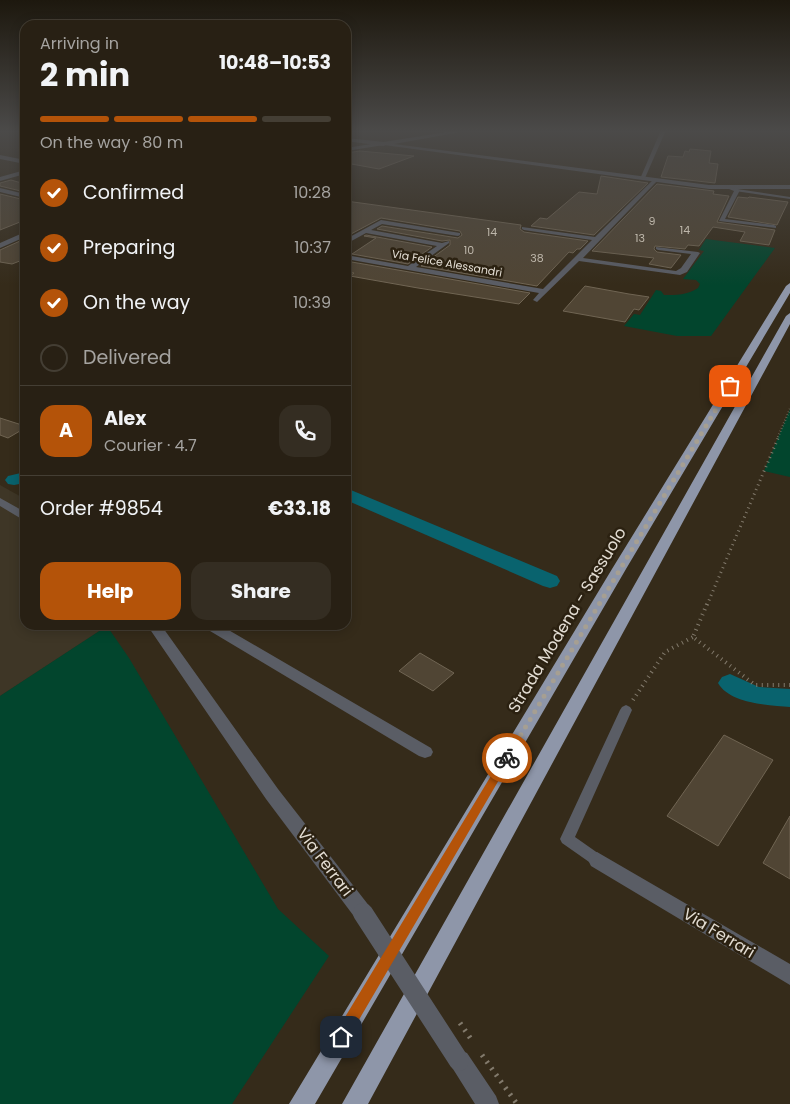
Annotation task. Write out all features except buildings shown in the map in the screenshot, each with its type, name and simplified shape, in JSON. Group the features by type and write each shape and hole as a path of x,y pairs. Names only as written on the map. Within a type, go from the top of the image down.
{"highway":[{"name":"Strada Modena - Sassuolo","path":"302,1104 619,568 790,286"},
{"path":"354,1104 790,316"}],"street":[{"path":"537,300 653,182"},
{"path":"669,182 735,189 790,187"},
{"path":"735,189 721,220 774,227"},
{"path":"0,190 20,195"},
{"path":"351,239 381,222 461,232 410,268"},
{"path":"524,228 596,239"},
{"path":"364,232 443,244"},
{"path":"0,246 20,236"},
{"path":"578,259 677,273 684,270 696,253 658,248"},
{"name":"Via Felice Alessandri","path":"351,258 545,292"},
{"path":"0,501 20,514"},
{"name":"Via Ferrari","path":"157,630 272,794 363,913 488,1104"},
{"path":"218,630 425,752"},
{"name":"Via Ferrari","path":"597,860 790,975"}],"lane":[{"path":"735,189 790,198"},
{"path":"597,860 568,839 626,710"}],"path":[{"path":"626,710 665,652 693,637 790,409"},
{"path":"693,637 754,685 790,685"},
{"path":"473,1042 517,1104"}],"shaded area":[{"path":"0,485 20,496 20,630 101,630 0,696"}],"green space":[{"path":"706,239 775,248 711,336 677,336 624,326 634,314 640,315 656,290 661,291 664,295 673,295 686,293 698,288 700,284 696,280 683,279 704,251 699,250"},
{"path":"790,409 790,477 764,471"},
{"path":"101,630 110,630 129,658 278,909 329,956 232,1104 0,1104 0,696"}],"waterway":[{"path":"14,480 20,478"},
{"path":"351,495 550,581"},
{"path":"730,683 755,695 790,698"}],"way so far":[{"path":"507,758 619,568 730,386"}],"route":[{"path":"341,1037 507,758"}]}
